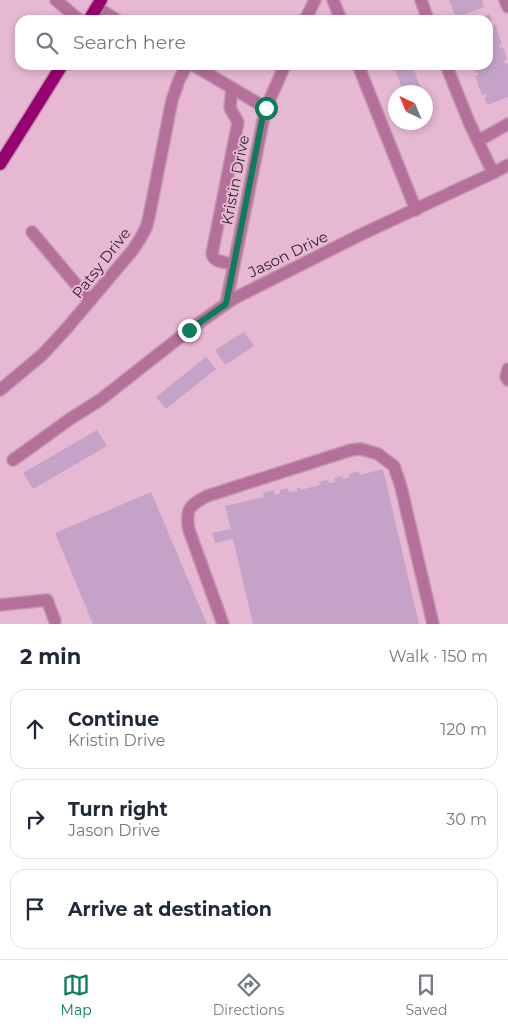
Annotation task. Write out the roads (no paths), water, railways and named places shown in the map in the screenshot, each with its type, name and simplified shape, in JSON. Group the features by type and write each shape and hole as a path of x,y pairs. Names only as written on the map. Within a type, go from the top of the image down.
{"main road":[{"path":"92,15 98,4"},
{"path":"0,164 59,70"}],"street":[{"path":"56,0 73,15"},
{"path":"308,15 315,0"},
{"path":"333,0 339,15"},
{"path":"421,0 426,15"},
{"path":"505,0 508,7"},
{"path":"98,4 111,15"},
{"name":"Patsy Drive","path":"0,390 55,342 140,239 146,228 172,100 184,70"},
{"path":"201,70 266,108"},
{"name":"Kristin Drive","path":"226,304 262,121 283,70"},
{"path":"360,70 416,210"},
{"path":"448,70 493,174"},
{"path":"232,88 230,107 238,122 212,254 216,260 234,264"},
{"path":"478,141 508,124"},
{"name":"Jason Drive","path":"13,460 100,400 189,330 226,304 360,235 493,174 508,165"},
{"path":"32,232 90,301"},
{"path":"508,369 506,377 508,380"},
{"path":"224,624 189,530 187,521 190,507 207,496 351,450 361,449 378,454 394,466 433,624"},
{"path":"0,604 47,600 56,623"}]}
